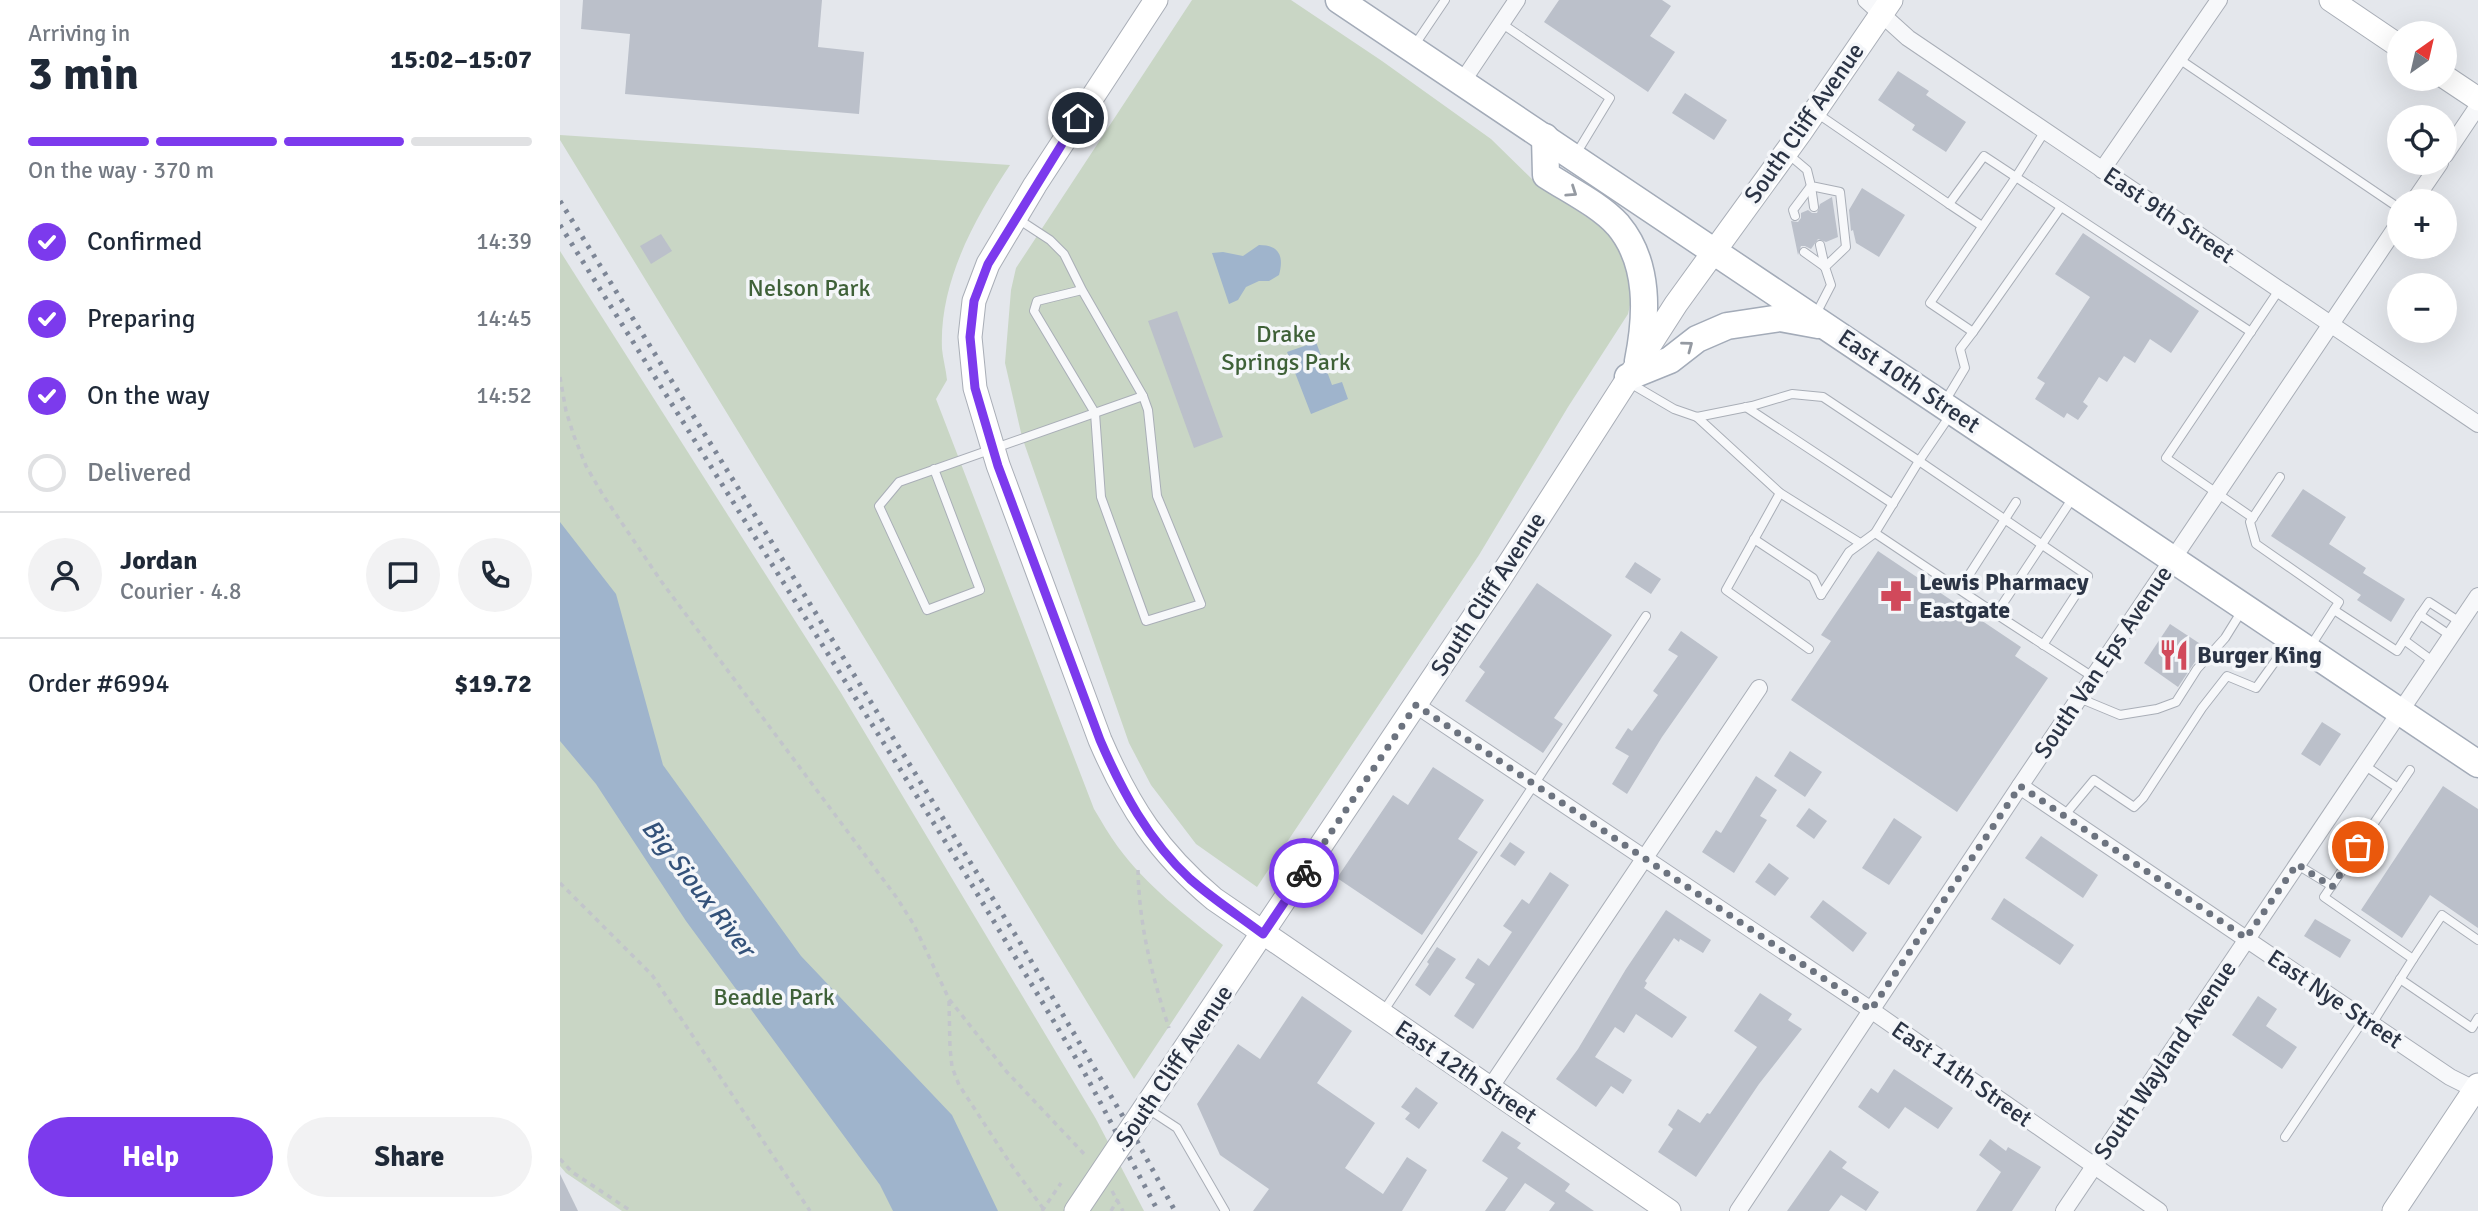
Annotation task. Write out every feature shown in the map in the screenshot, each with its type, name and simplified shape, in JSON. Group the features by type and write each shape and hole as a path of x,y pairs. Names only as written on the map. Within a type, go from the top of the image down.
{"main road":[{"name":"East 10th Street","path":"1339,0 1714,249 2478,764"},
{"path":"1545,137 1546,175 1617,224 1630,243 1640,267 1645,303 1644,332 1631,373"},
{"path":"1631,373 1670,360 1697,339 1727,327 1780,318 1822,322"}],"street":[{"name":"East 12th Street","path":"1156,0 988,264 974,301 970,337 975,388 993,447 1100,740 1131,804 1167,856 1214,899 1669,1211"},
{"path":"1462,82 1517,0"},
{"path":"2102,170 2219,0"},
{"path":"2331,0 2387,38"},
{"name":"South Cliff Avenue","path":"1077,1209 1416,705 1714,249 1815,112 1879,5"},
{"name":"East 9th Street","path":"1879,5 1908,38 2478,425"},
{"path":"2457,85 2478,99"},
{"path":"2457,137 2478,106"},
{"name":"South Van Eps Avenue","path":"1738,1211 2387,241"},
{"name":"South Wayland Avenue","path":"2064,1211 2478,596"},
{"path":"1490,1088 1759,688"},
{"name":"East 11th Street","path":"1416,705 1871,1010 2159,1211"},
{"name":"East Nye Street","path":"2020,786 2450,1077 2477,1089"},
{"path":"2393,1211 2477,1089"}],"lane":[{"path":"1412,49 1446,0"},
{"path":"1502,23 1609,98 1575,157"},
{"path":"2179,59 2387,200"},
{"path":"1815,112 1982,226"},
{"path":"1973,332 1930,303 2045,131"},
{"path":"1786,152 1807,170 1814,207"},
{"path":"1950,204 1984,156 2251,332"},
{"path":"1795,216 1793,210 1811,186"},
{"path":"1811,186 1840,192 1846,247 1825,267"},
{"path":"1754,540 1813,578 1821,595 1849,552 1875,533 1948,407 1965,368 1961,349 2061,207"},
{"path":"1016,218 1050,240 1064,254 1143,396 1148,410 1157,496 1201,604 1146,621 1101,497 1095,412 1034,311 1037,301 1082,290"},
{"path":"1820,245 1831,285 1822,322"},
{"path":"1804,253 1825,267"},
{"path":"2253,517 2166,458 2279,290"},
{"path":"1631,373 1674,409 1697,417 1780,493 1860,543"},
{"path":"1697,417 1792,394 1823,397 2088,576 2043,645"},
{"path":"934,469 980,590 927,610 879,506 899,482 993,447 1143,396"},
{"path":"1746,407 1893,503"},
{"path":"2064,816 2094,780 2134,807 2143,798 2202,708 2227,676 2256,688 2334,610 2339,602 2256,544 2250,522 2280,477"},
{"path":"1780,493 1726,590 1810,649"},
{"path":"1997,614 2076,493"},
{"path":"1960,589 2016,502"},
{"path":"1875,533 2093,677"},
{"path":"2334,610 2397,651 2429,602 2460,622"},
{"path":"2079,698 2120,715 2157,709 2176,702 2197,669 2225,638 2244,607"},
{"path":"2420,615 2451,636"},
{"path":"1382,1014 1646,617"},
{"path":"2404,640 2434,662"},
{"path":"2364,765 2398,788"},
{"path":"2410,770 2324,897 2413,959"},
{"path":"2297,864 2332,887"},
{"path":"2285,1137 2400,979 2442,915 2478,940"},
{"path":"2400,979 2472,1028 2478,1018"},
{"path":"1146,1107 1177,1128 1224,1211"}],"path":[{"path":"560,377 574,436 586,466 603,495 661,580 897,898 914,925 949,999 1006,1071 1084,1152 1118,1199 1123,1211"},
{"path":"1138,870 1139,903 1149,962 1169,1028"},
{"path":"560,883 652,975 810,1211"},
{"path":"949,999 952,1067 972,1108 1044,1211 1061,1183"},
{"path":"560,1160 572,1172 631,1211"},
{"path":"1111,1211 1118,1199"}],"green space":[{"name":"Drake Springs Park","path":"1192,0 1291,0 1491,139 1536,183 1603,228 1624,254 1633,292 1628,314 1568,407 1479,555 1257,887 1196,844 1151,785 1129,743 1022,437 1005,363 1011,290 1016,268"},
{"name":"Nelson Park","path":"560,135 1010,165 972,229 953,275 943,324 942,349 947,380 936,399 1094,809 1115,842 1141,874 1223,945 1134,1079 560,140"},
{"name":"Beadle Park","path":"560,251 841,693 1096,1119 1144,1211 622,1211 566,1173 560,1166"}],"water":[{"path":"1259,245 1272,247 1279,253 1279,275 1269,281 1259,281 1246,287 1238,300 1229,304 1212,253 1243,256"},
{"path":"1316,342 1332,385 1342,382 1348,399 1311,414 1287,352"},
{"name":"Big Sioux River","path":"560,522 616,594 663,765 801,956 952,1115 998,1211 893,1211 880,1185 686,921 596,784 560,741"}],"building":[{"path":"583,0 822,0 818,47 864,52 859,114 625,94 630,34 581,29"},
{"path":"1559,0 1662,0 1671,6 1650,36 1675,52 1648,92 1544,22"},
{"path":"1898,71 1929,91 1926,95 1966,122 1946,152 1912,130 1915,125 1878,100"},
{"path":"1685,93 1727,120 1714,140 1672,113"},
{"path":"1862,188 1905,215 1879,257 1856,243 1853,230 1851,231 1849,210"},
{"path":"1832,197 1838,237 1826,242 1818,239 1811,249 1801,246 1798,255 1791,221 1798,222 1801,213 1808,210 1817,213 1820,204"},
{"path":"2083,233 2199,311 2171,353 2150,339 2135,363 2124,356 2107,382 2099,377 2083,402 2088,406 2078,420 2067,413 2064,418 2035,399 2045,383 2037,378 2090,297 2055,274"},
{"path":"661,234 672,251 651,264 640,246"},
{"path":"1177,311 1223,437 1194,448 1148,321"},
{"path":"2303,489 2346,517 2329,544 2366,568 2363,573 2405,599 2391,622 2357,600 2361,595 2271,536"},
{"path":"1878,551 2021,647 2015,656 2048,678 1957,812 1791,700 1831,641 1821,635"},
{"path":"1635,562 1661,579 1651,594 1625,577"},
{"path":"1537,583 1612,635 1554,718 1563,724 1543,753 1465,701 1485,672 1479,667"},
{"name":"Burger King","path":"2170,624 2205,647 2178,687 2144,663"},
{"path":"1681,631 1718,657 1662,737 1627,794 1612,784 1629,756 1615,748 1628,728 1632,731 1658,695 1653,691 1678,656 1668,650"},
{"path":"2322,722 2341,734 2320,766 2301,754"},
{"path":"1790,751 1822,772 1805,797 1774,776"},
{"path":"1433,767 1484,800 1458,839 1478,852 1422,935 1337,878 1393,795 1408,805"},
{"path":"1756,776 1777,790 1760,816 1767,820 1734,873 1702,852 1716,830 1721,833"},
{"path":"2443,786 2478,809 2478,928 2430,895 2402,938 2361,910"},
{"path":"1809,808 1827,821 1814,839 1796,826"},
{"path":"1894,818 1922,837 1889,885 1862,868"},
{"path":"2041,836 2098,875 2083,898 2025,858"},
{"path":"1510,842 1525,852 1515,866 1500,856"},
{"path":"1769,863 1789,878 1775,896 1755,882"},
{"path":"1550,872 1569,885 1473,1029 1454,1016 1475,984 1465,978 1478,958 1489,966 1512,932 1503,926 1522,899 1529,904"},
{"path":"2004,898 2074,945 2060,965 1991,919"},
{"path":"1823,900 1867,933 1853,952 1810,917"},
{"path":"1666,910 1711,940 1703,953 1674,938 1645,981 1647,983 1644,988 1687,1017 1672,1038 1636,1014 1624,1033 1615,1027 1595,1057 1632,1080 1623,1094 1611,1086 1596,1107 1556,1079"},
{"path":"2315,919 2351,940 2340,958 2304,936"},
{"path":"1437,947 1456,959 1430,996 1415,985"},
{"path":"1760,993 1792,1014 1788,1020 1802,1029 1759,1084 1696,1177 1658,1152 1673,1129 1668,1125 1678,1109 1700,1123 1707,1113 1710,1114 1757,1047 1734,1031"},
{"path":"1302,996 1352,1031 1317,1083 1375,1123 1345,1168 1383,1194 1407,1157 1427,1170 1402,1211 1253,1211 1269,1189 1220,1155 1197,1104 1238,1044 1260,1059"},
{"path":"2258,996 2277,1009 2266,1026 2297,1047 2282,1069 2232,1035"},
{"path":"1894,1069 1953,1108 1938,1129 1905,1107 1889,1129 1858,1107 1871,1088 1878,1093"},
{"path":"1416,1087 1438,1103 1419,1129 1405,1119 1410,1113 1401,1107"},
{"path":"1502,1131 1521,1143 1517,1148 1570,1184 1565,1191 1594,1211 1549,1211 1555,1203 1525,1183 1505,1211 1485,1211 1508,1178 1482,1161"},
{"path":"1990,1139 2006,1151 2008,1147 2041,1167 2012,1211 1976,1211 2001,1172 1979,1155"},
{"path":"1830,1150 1847,1162 1842,1168 1879,1192 1866,1211 1841,1195 1829,1211 1787,1211"},
{"path":"560,1174 578,1211 560,1211"}],"railway":[{"path":"560,201 1021,944 1131,1130 1175,1211"},
{"path":"560,225 963,870 1083,1070 1158,1211"}],"way so far":[{"path":"1304,873 1416,705 1871,1010 2020,786 2246,938 2297,864 2332,887 2358,847"}],"place":[{"name":"Lewis Pharmacy Eastgate","path":"1896,596"},
{"name":"Burger King","path":"2174,655"}],"route":[{"path":"1078,118 988,264 974,301 970,337 975,388 998,466 1100,740 1131,804 1148,831 1167,856 1190,879 1263,934 1304,873"}]}
